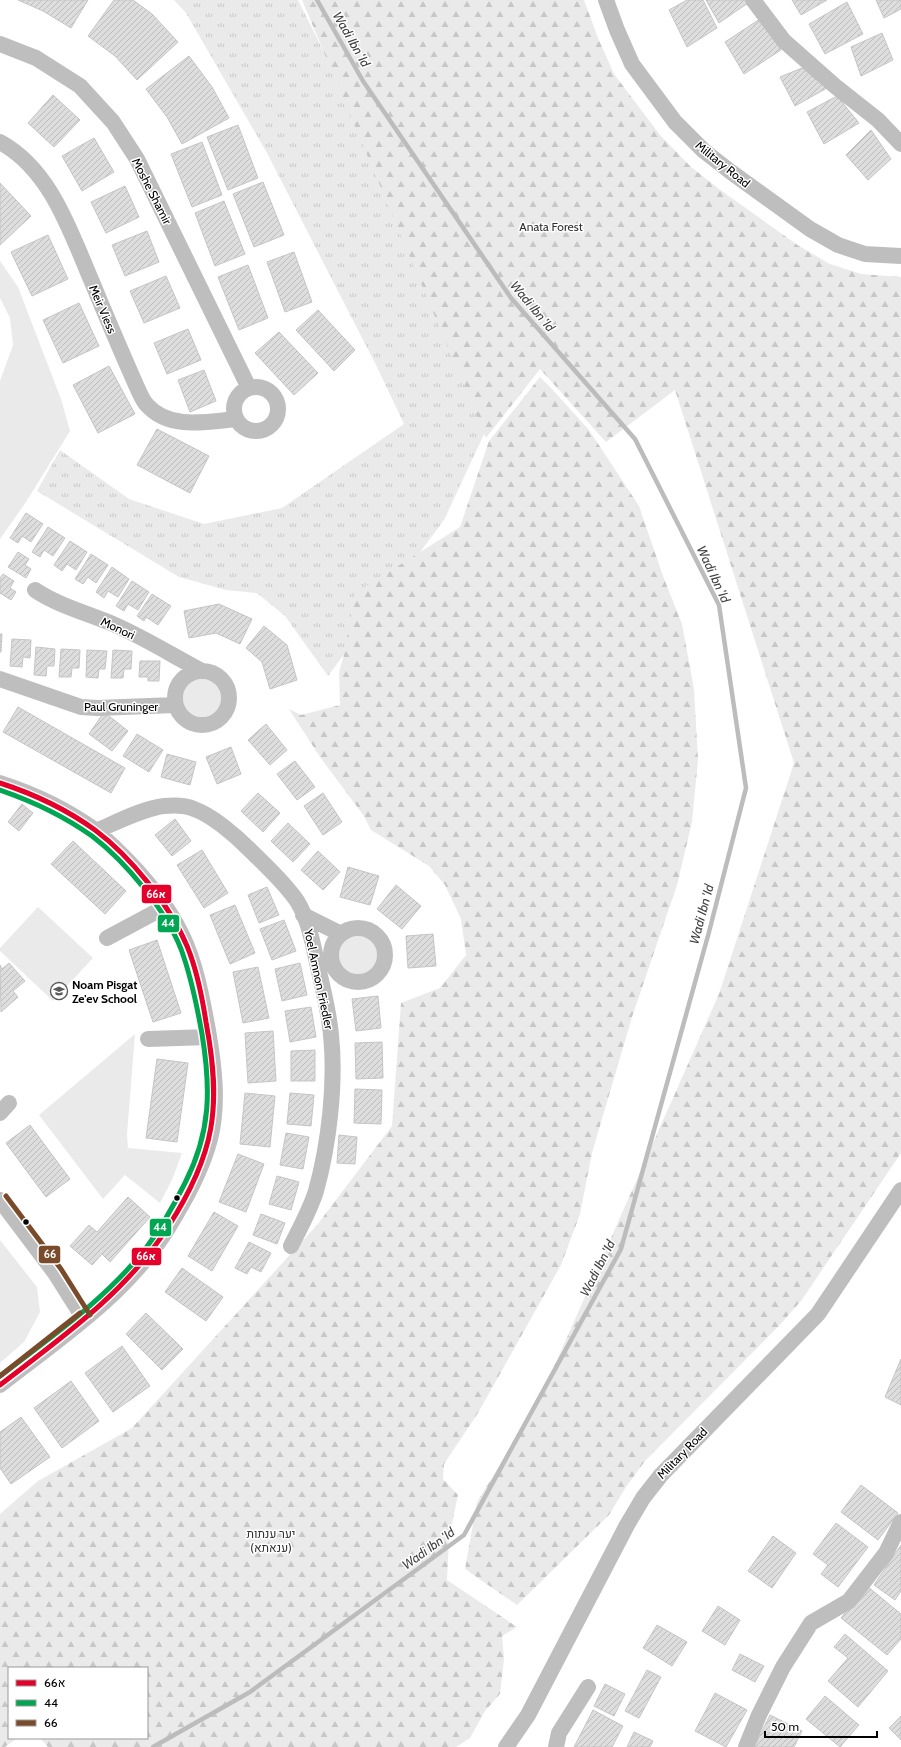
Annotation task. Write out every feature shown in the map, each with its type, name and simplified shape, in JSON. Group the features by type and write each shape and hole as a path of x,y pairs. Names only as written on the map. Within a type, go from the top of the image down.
{"street":[{"name":"Military Road","path":"606,0 632,64 675,122 704,151 810,228 838,245 865,254 901,256"},
{"path":"753,0 784,41 838,89 878,120 901,144"},
{"name":"Moshe Shamir","path":"0,44 36,58 80,86 113,122 137,159 249,388"},
{"name":"Meir Viess","path":"0,142 28,164 38,175 61,210 136,385 146,404 164,418 182,423 236,419"},
{"path":"249,388 264,389 271,394 275,400 277,407 276,416 273,423 267,428 255,431 247,430 236,419 234,411 235,403 238,396 249,388"},
{"name":"Monori","path":"35,590 70,608 114,624 200,670"},
{"name":"Paul Gruninger","path":"200,670 210,671 224,681 230,698 228,708 222,717 205,725 196,725 186,720 179,714 175,705 174,695 177,686 183,678 191,672 200,670"},
{"name":"Paul Gruninger","path":"0,679 81,707 97,708 175,705"},
{"path":"0,783 61,808 96,831 124,858 165,907 182,936 191,958 202,997 213,1073 214,1112 210,1139 199,1169 175,1216 146,1261 125,1284 84,1319 0,1385"},
{"name":"Yoel Amnon Friedler","path":"96,831 134,815 163,806 193,808 204,813 242,842 281,882 297,902 310,931 327,1004 331,1036 332,1076 330,1109 316,1191 305,1219 291,1246"},
{"path":"107,938 165,907"},
{"path":"303,915 341,934"},
{"path":"148,1039 209,1037"},
{"name":"Military Road","path":"506,1747 528,1715 627,1525 643,1498 660,1475 818,1314 901,1190"},
{"path":"0,1200 55,1273 84,1319"},
{"path":"746,1747 783,1667 811,1623 849,1601 886,1553 901,1522"},
{"path":"556,1747 559,1733 588,1687"}],"green space":[{"path":"174,0 298,0 499,402 444,520 328,676 285,616 257,593 226,590 179,577 37,491 60,450 129,499 204,524 282,508 404,424 377,367 267,153 186,13"},
{"name":"Anata Forest","path":"302,0 584,0 598,38 614,74 660,135 690,166 719,189 799,246 830,264 861,274 901,277 901,1153 801,1301 777,1328 645,1461 626,1487 609,1515 517,1605 465,1569 477,1502 537,1405 719,994 794,763 675,390 606,442 540,369 486,438"},
{"path":"0,261 18,287 61,399 70,431 26,502 0,539 0,381 13,345 10,318 0,298"},
{"name":"יער ענתות (ענאתא)","path":"540,377 589,430 639,506 663,576 682,624 694,689 698,760 692,822 677,885 632,1017 592,1153 580,1214 561,1265 478,1413 444,1464 443,1479 458,1495 449,1538 447,1580 517,1627 502,1636 504,1659 500,1694 485,1711 470,1738 456,1747 48,1747 41,1739 148,1739 148,1667 8,1667 8,1739 16,1739 5,1747 0,1747 0,1514 38,1481 132,1428 317,1225 392,1126 401,1003 440,988 466,955 461,919 445,885 429,866 371,830 364,816 320,757 289,709 301,715 340,705 339,672 344,655 355,593 460,527 489,441"},
{"path":"202,679 215,685 221,698 215,711 202,717 189,711 183,698 189,685"},
{"path":"38,907 93,958 53,1001 0,951 0,948"},
{"path":"354,934 362,934 370,937 376,943 379,955 376,967 370,973 362,976 354,976 346,973 340,967 337,959 337,951 340,943 346,937"},
{"path":"135,1034 127,1134 128,1148 182,1153 172,1180 160,1203 125,1175 103,1199 39,1115"},
{"path":"0,1240 37,1287 40,1312 24,1342 0,1363"}],"building":[{"path":"18,0 88,0 71,28 43,11"},
{"path":"114,0 133,0 152,14 178,42 137,80 115,56 88,36"},
{"path":"687,0 703,0 717,28 687,47 669,10"},
{"path":"706,0 746,0 748,3 719,23"},
{"path":"792,0 827,0 801,15"},
{"path":"876,0 901,0 901,9 884,18"},
{"path":"847,2 863,34 825,54 809,24"},
{"path":"763,17 781,50 744,74 725,42"},
{"path":"882,33 893,60 861,76 851,47"},
{"path":"189,56 212,87 229,118 182,144 167,117 146,89"},
{"path":"802,68 827,88 795,106 780,77"},
{"path":"53,95 80,120 54,147 28,123"},
{"path":"837,96 859,123 824,144 807,112"},
{"path":"238,125 258,178 228,190 207,137"},
{"path":"871,130 891,159 868,180 846,155"},
{"path":"94,138 114,172 82,191 62,156"},
{"path":"202,142 222,195 192,207 171,154"},
{"path":"263,182 284,235 254,247 233,194"},
{"path":"0,183 31,216 0,245"},
{"path":"125,186 139,217 106,233 91,202"},
{"path":"224,201 245,254 215,266 195,213"},
{"path":"147,231 159,262 125,276 112,245"},
{"path":"48,235 68,279 32,296 11,252"},
{"path":"294,252 312,302 285,312 267,262"},
{"path":"248,265 268,318 239,330 218,277"},
{"path":"166,276 180,308 144,323 130,291"},
{"path":"79,303 99,346 63,363 43,320"},
{"path":"318,310 355,350 334,371 296,330"},
{"path":"188,329 201,360 167,374 154,343"},
{"path":"279,332 318,373 294,395 255,353"},
{"path":"109,366 135,414 98,433 73,385"},
{"path":"204,370 216,401 190,412 178,380"},
{"path":"157,429 209,456 190,493 137,465"},
{"path":"26,513 43,524 31,542 22,536 18,543 10,538"},
{"path":"48,527 65,538 53,556 44,550 40,557 32,552"},
{"path":"70,541 87,552 76,570 67,564 62,571 54,565"},
{"path":"18,552 29,559 25,565 31,569 26,578 8,567"},
{"path":"91,554 108,565 96,583 88,577 83,584 75,579"},
{"path":"112,567 129,579 118,597 108,591 104,598 96,592"},
{"path":"3,574 14,581 10,588 16,592 11,600 0,593 0,578"},
{"path":"132,581 149,592 138,610 128,604 124,611 116,606"},
{"path":"152,594 171,606 158,625 146,617 144,621 137,616"},
{"path":"219,604 252,619 240,644 216,633 189,638 184,611"},
{"path":"264,626 287,645 297,680 270,689 262,662 246,648"},
{"path":"0,634 2,634 1,652 0,652"},
{"path":"12,639 31,640 30,658 23,657 22,667 10,666"},
{"path":"36,647 55,649 54,666 47,666 46,676 34,675"},
{"path":"61,649 80,650 79,668 72,668 71,677 59,677"},
{"path":"87,650 107,651 105,669 99,669 98,678 86,677"},
{"path":"113,650 132,651 131,669 124,669 123,678 111,678"},
{"path":"140,661 160,661 159,681 148,681 148,677 139,677"},
{"path":"18,707 125,768 111,793 3,732"},
{"path":"104,712 128,731 112,751 89,734"},
{"path":"266,724 287,750 270,765 248,740"},
{"path":"137,734 163,750 149,772 123,756"},
{"path":"231,747 241,774 217,784 206,757"},
{"path":"167,754 196,762 190,785 161,777"},
{"path":"295,761 315,787 297,800 277,774"},
{"path":"258,793 280,813 263,832 241,811"},
{"path":"323,793 342,822 323,835 304,806"},
{"path":"22,804 33,813 19,831 8,822"},
{"path":"175,819 191,841 172,856 155,835"},
{"path":"288,823 310,844 293,862 271,841"},
{"path":"73,841 126,891 105,914 51,864"},
{"path":"202,850 228,893 204,908 177,865"},
{"path":"318,851 340,872 323,890 301,870"},
{"path":"348,867 379,876 370,905 340,897"},
{"path":"396,885 421,906 402,929 377,909"},
{"path":"267,887 279,915 259,923 248,895"},
{"path":"235,905 255,953 230,964 210,915"},
{"path":"284,920 296,951 272,960 260,929"},
{"path":"433,934 436,966 408,968 406,936"},
{"path":"157,940 181,1013 153,1022 129,950"},
{"path":"9,963 25,981 13,991 18,997 1,1012 0,965 2,969"},
{"path":"300,963 307,995 282,1001 275,969"},
{"path":"258,967 269,1018 243,1023 233,972"},
{"path":"378,996 381,1028 356,1031 352,999"},
{"path":"311,1007 316,1037 290,1042 285,1011"},
{"path":"273,1031 276,1081 248,1083 245,1033"},
{"path":"382,1042 383,1078 356,1079 355,1043"},
{"path":"315,1050 315,1081 291,1081 291,1051"},
{"path":"157,1059 188,1063 177,1142 146,1138"},
{"path":"355,1089 382,1090 381,1124 354,1123"},
{"path":"245,1093 275,1096 270,1147 240,1144"},
{"path":"290,1093 314,1095 311,1126 287,1124"},
{"path":"30,1125 70,1179 46,1197 6,1143"},
{"path":"286,1133 309,1137 303,1169 280,1165"},
{"path":"339,1135 357,1137 355,1164 337,1163"},
{"path":"238,1154 264,1164 246,1212 219,1202"},
{"path":"277,1176 299,1182 291,1210 269,1204"},
{"path":"128,1197 150,1217 110,1262 102,1254 92,1265 70,1246 89,1225 97,1232"},
{"path":"214,1212 238,1226 212,1271 188,1256"},
{"path":"261,1214 285,1223 277,1244 253,1235"},
{"path":"249,1242 271,1253 261,1272 251,1267 247,1274 235,1268"},
{"path":"182,1268 223,1297 206,1321 165,1292"},
{"path":"146,1313 183,1349 162,1370 126,1334"},
{"path":"122,1346 150,1386 113,1412 85,1373"},
{"path":"901,1359 901,1405 885,1397"},
{"path":"71,1381 99,1421 62,1448 34,1408"},
{"path":"21,1417 50,1457 11,1484 0,1468 0,1432"},
{"path":"861,1485 898,1513 878,1540 841,1512"},
{"path":"836,1523 868,1547 838,1587 821,1574 828,1565 813,1554"},
{"path":"773,1536 796,1553 772,1588 748,1571"},
{"path":"901,1545 901,1591 895,1600 874,1585"},
{"path":"867,1586 901,1614 901,1639 887,1655 841,1618"},
{"path":"718,1606 740,1620 725,1645 702,1631"},
{"path":"657,1625 687,1642 672,1666 643,1648"},
{"path":"845,1634 888,1671 858,1707 828,1681 848,1658 834,1647"},
{"path":"740,1654 764,1666 755,1682 732,1670"},
{"path":"647,1670 661,1677 639,1718 625,1711"},
{"path":"605,1684 625,1694 614,1716 594,1706"},
{"path":"715,1693 747,1710 726,1747 695,1731"},
{"path":"825,1696 859,1725 840,1747 806,1719"},
{"path":"593,1710 623,1726 612,1747 574,1747"},
{"path":"770,1715 802,1731 794,1747 754,1747"},
{"path":"901,1716 901,1740 889,1728"},
{"path":"634,1732 653,1741 650,1747 627,1747"}],"waterway":[{"name":"Wadi Ibn 'Id","path":"153,1747 250,1692 464,1535 621,1249 709,932 746,788 719,605 635,439 511,298 363,81 317,0"}],"transit line":[{"name":"66א","path":"0,783 49,803 73,815 95,830 122,853 160,898 180,930 194,964 199,983 211,1052 213,1080 211,1129 205,1152 184,1201 168,1227 133,1273 112,1294 69,1332 0,1385"},
{"name":"44","path":"0,790 48,810 92,836 118,859 155,903 174,934 188,970 202,1034 207,1073 207,1110 200,1146 194,1164 185,1183 157,1232 130,1267 96,1301 0,1376"},
{"name":"66","path":"6,1196 61,1269 90,1315"},
{"name":"66","path":"0,1376 80,1313"}],"place":[{"name":"Noam Pisgat Ze'ev School","path":"59,991"}]}
